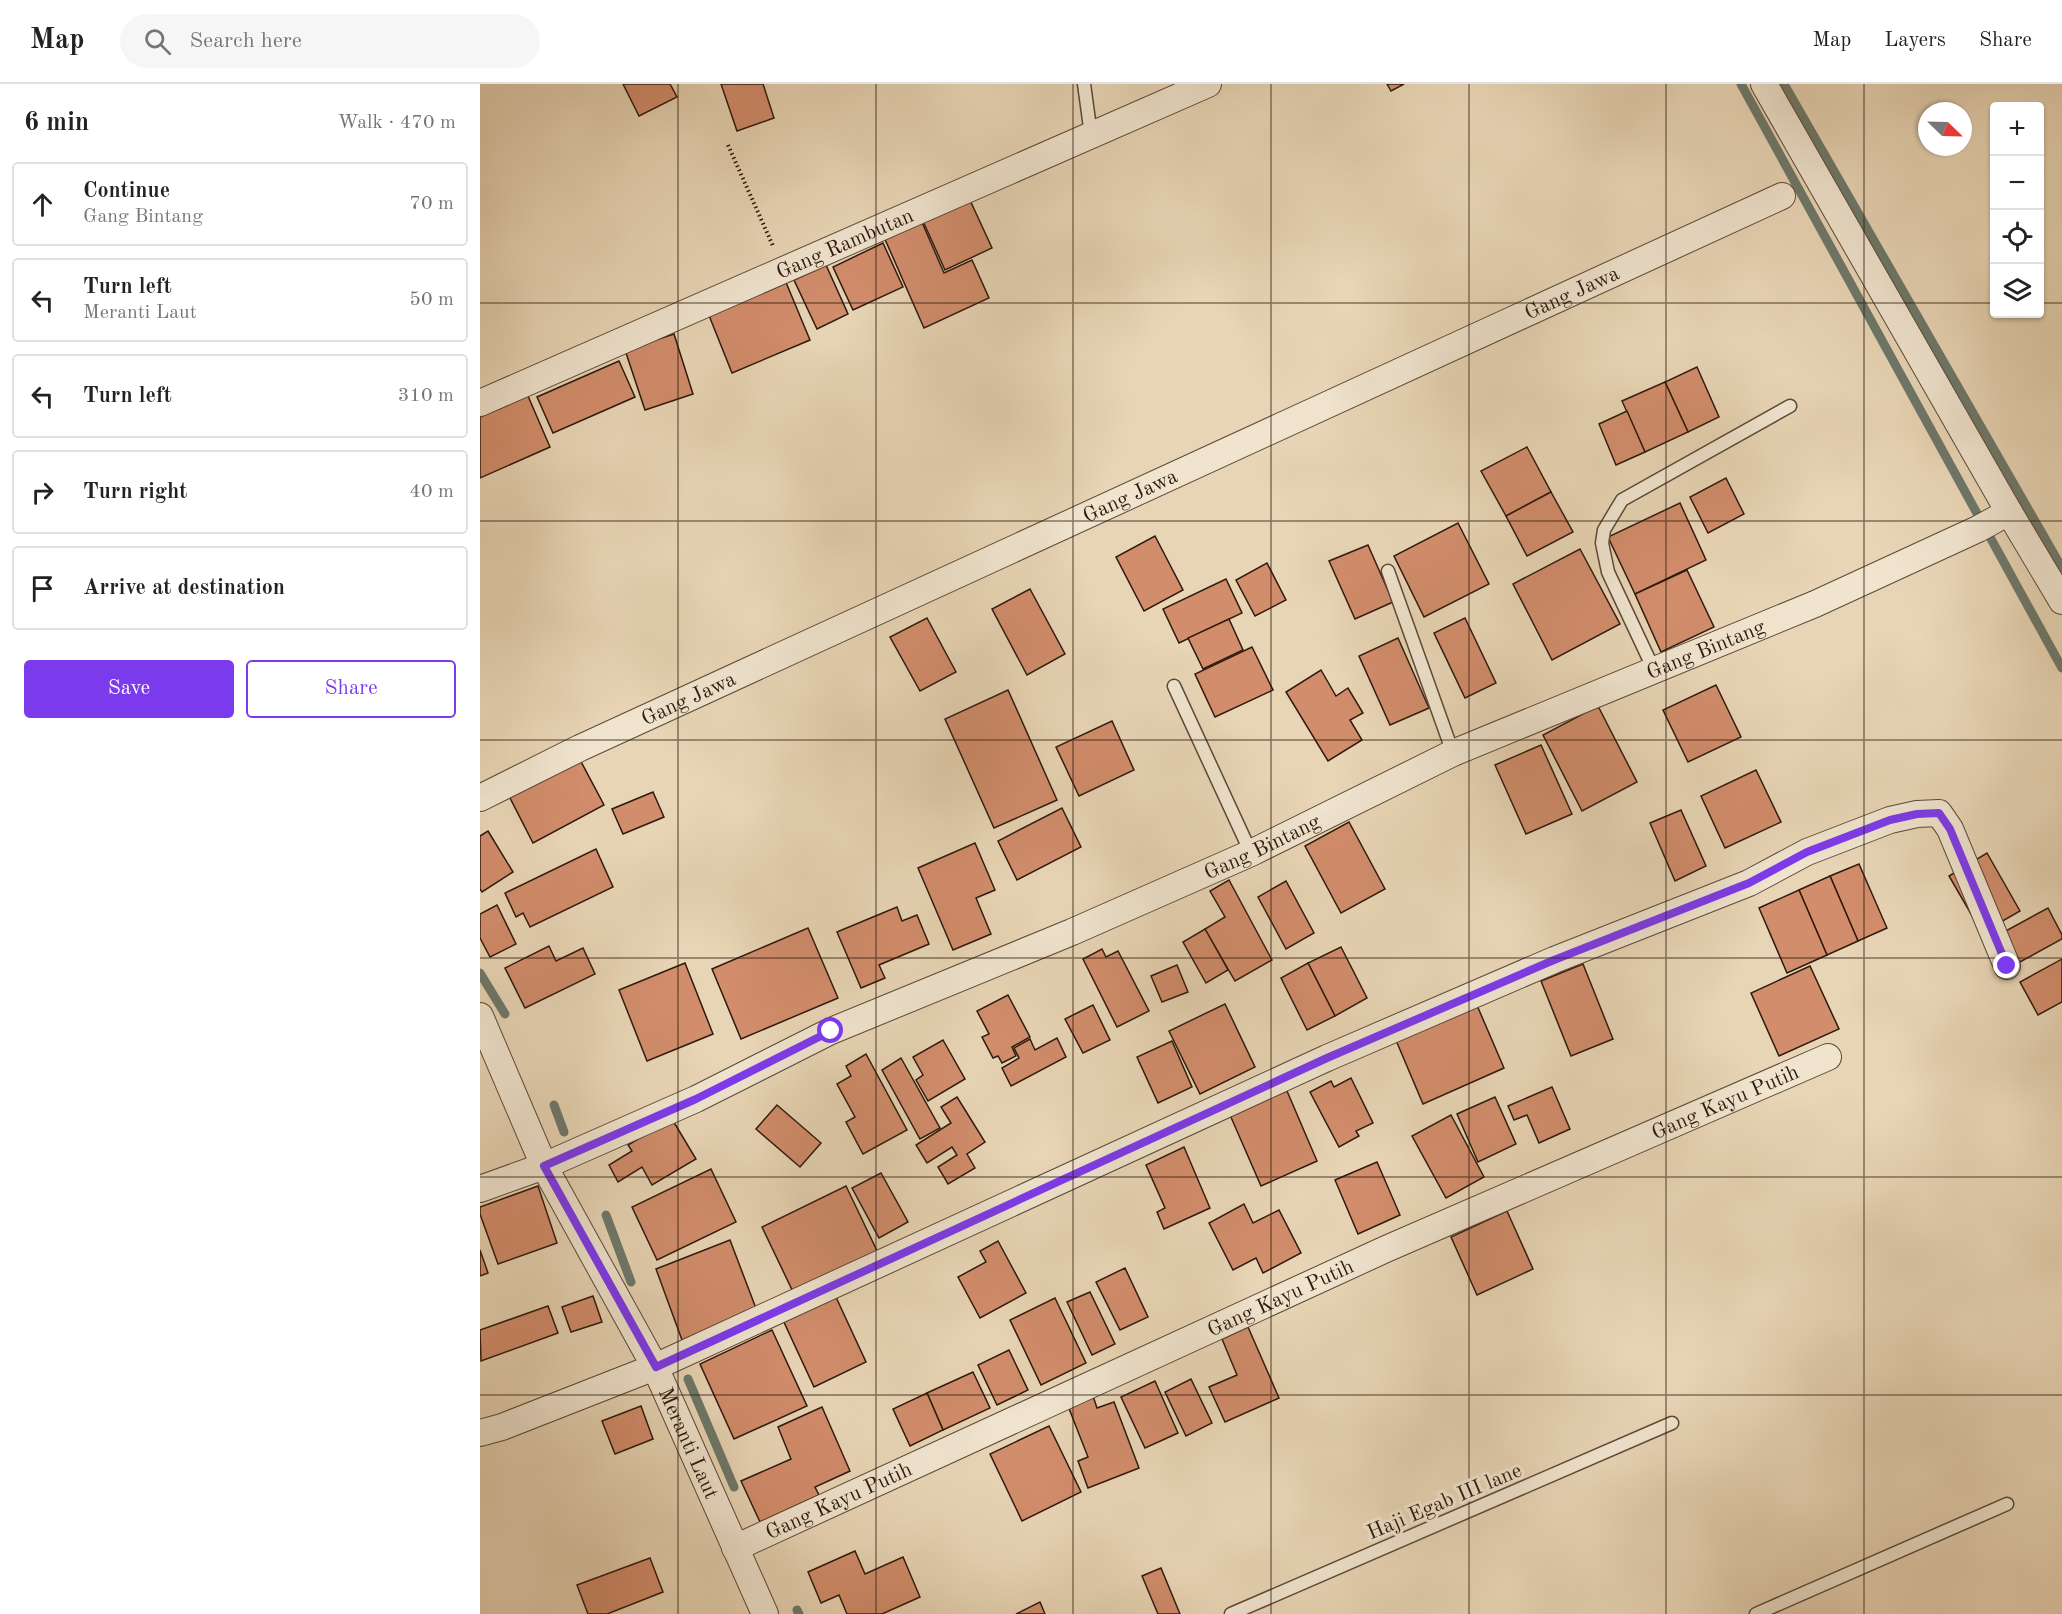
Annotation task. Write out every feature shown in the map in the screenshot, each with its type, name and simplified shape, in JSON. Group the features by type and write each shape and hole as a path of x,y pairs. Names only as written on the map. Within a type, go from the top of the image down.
{"street":[{"name":"Gang Rambutan","path":"480,403 1208,84"},
{"path":"1764,84 2008,512 2062,601"},
{"name":"Gang Jawa","path":"480,798 580,748 1782,196"},
{"name":"Gang Bintang","path":"480,1189 544,1166 696,1099 831,1031 1072,932 1251,853 1453,753 1815,604 1978,529 2008,512"},
{"path":"480,1433 502,1427 656,1367 1338,1053 1554,960 1749,883 1807,852 1890,820 1917,814 1939,813 1950,829 2007,966"},
{"name":"Meranti Laut","path":"480,1016 544,1166 656,1367 765,1614"},
{"name":"Gang Kayu Putih","path":"735,1548 1386,1248 1828,1057"}],"lane":[{"path":"1084,84 1091,135"},
{"path":"1654,670 1608,572 1602,543 1604,530 1622,500 1790,406"},
{"path":"1388,571 1453,753"},
{"path":"1174,686 1251,853"},
{"name":"Haji Egab III lane","path":"1231,1614 1672,1423"},
{"path":"1756,1614 2007,1504"}],"path":[{"path":"728,145 784,270"}],"building":[{"path":"623,84 670,84 677,97 639,116"},
{"path":"721,84 763,84 774,118 737,131"},
{"path":"1387,84 1404,84 1391,91"},
{"path":"969,198 992,248 945,270 922,219"},
{"path":"921,220 944,273 972,260 989,298 924,328 884,237"},
{"path":"883,243 903,287 853,310 833,267"},
{"path":"826,265 848,314 817,329 794,280"},
{"path":"785,280 810,340 732,373 708,313"},
{"path":"674,334 693,394 645,410 625,350"},
{"path":"619,361 635,397 553,433 537,397"},
{"path":"1697,367 1719,417 1688,432 1665,382"},
{"path":"1665,382 1688,432 1645,452 1622,401"},
{"path":"528,396 550,447 480,478 480,417"},
{"path":"1627,411 1645,452 1616,465 1599,424"},
{"path":"1527,447 1551,492 1506,516 1481,471"},
{"path":"1726,478 1744,514 1708,533 1690,497"},
{"path":"1551,492 1573,532 1527,556 1506,516"},
{"path":"1680,503 1706,560 1635,594 1608,537"},
{"path":"1458,523 1489,584 1424,617 1394,556"},
{"path":"1155,536 1183,590 1144,611 1116,557"},
{"path":"1368,545 1393,602 1355,619 1329,561"},
{"path":"1580,549 1620,624 1552,660 1513,584"},
{"path":"1267,563 1286,600 1255,616 1236,580"},
{"path":"1687,570 1714,627 1661,652 1635,594"},
{"path":"1226,579 1242,613 1179,643 1163,609"},
{"path":"1030,589 1065,654 1027,675 992,609"},
{"path":"927,618 956,672 920,691 890,637"},
{"path":"1465,618 1496,683 1465,698 1434,633"},
{"path":"1229,619 1243,650 1203,669 1188,638"},
{"path":"1398,638 1429,708 1390,725 1359,656"},
{"path":"1252,647 1273,690 1215,717 1195,674"},
{"path":"1321,670 1336,696 1348,688 1363,713 1350,720 1362,740 1328,761 1286,692"},
{"path":"1716,685 1741,737 1688,762 1663,710"},
{"path":"1008,690 1057,800 994,828 945,719"},
{"path":"1598,706 1637,782 1582,811 1543,735"},
{"path":"1112,721 1134,770 1079,796 1056,747"},
{"path":"1541,745 1572,814 1526,834 1495,765"},
{"path":"578,756 604,805 533,843 508,794"},
{"path":"1756,770 1781,822 1725,848 1701,796"},
{"path":"653,792 664,817 623,834 612,809"},
{"path":"1062,808 1081,847 1017,880 998,841"},
{"path":"1681,810 1706,866 1675,881 1650,823"},
{"path":"1349,822 1385,889 1341,913 1305,846"},
{"path":"488,831 513,872 482,892 480,889 480,836"},
{"path":"975,843 995,890 976,898 991,934 953,950 918,868"},
{"path":"596,849 613,887 530,927 523,913 516,917 505,893"},
{"path":"1987,853 2020,911 1982,933 1949,876"},
{"path":"1859,864 1887,928 1858,941 1830,876"},
{"path":"1830,876 1858,941 1827,955 1799,890"},
{"path":"1229,880 1272,960 1235,981 1205,929 1225,917 1210,891"},
{"path":"1286,881 1314,933 1286,949 1258,897"},
{"path":"1799,890 1827,955 1787,973 1759,908"},
{"path":"497,905 516,944 490,957 480,938 480,914"},
{"path":"897,907 902,921 917,915 929,944 879,965 885,978 861,988 837,932"},
{"path":"2048,908 2062,939 2018,963 2002,933"},
{"path":"808,928 838,998 741,1039 712,969"},
{"path":"1205,929 1228,970 1206,983 1183,942"},
{"path":"549,946 556,961 583,948 595,974 525,1008 505,968"},
{"path":"1341,947 1367,998 1335,1016 1308,963"},
{"path":"1102,949 1106,957 1118,951 1149,1011 1117,1027 1083,959"},
{"path":"2062,959 2062,1002 2038,1015 2020,982"},
{"path":"685,963 713,1034 647,1061 619,990"},
{"path":"1308,963 1335,1016 1307,1030 1281,978"},
{"path":"1583,964 1613,1039 1571,1056 1541,981"},
{"path":"1177,965 1188,992 1162,1002 1151,976"},
{"path":"1810,966 1839,1029 1779,1056 1751,993"},
{"path":"1008,995 1030,1037 1012,1047 1016,1056 1002,1063 998,1056 993,1058 982,1037 989,1034 977,1011"},
{"path":"1476,1003 1504,1068 1423,1104 1395,1038"},
{"path":"1225,1004 1255,1067 1200,1094 1169,1031"},
{"path":"1093,1005 1110,1040 1083,1053 1065,1019"},
{"path":"1057,1038 1066,1057 1011,1086 1002,1068 1019,1058 1014,1048 1030,1039 1035,1050"},
{"path":"943,1040 965,1079 928,1101 916,1080 923,1075 913,1057"},
{"path":"1172,1041 1192,1087 1158,1103 1137,1057"},
{"path":"866,1054 907,1130 863,1154 846,1122 855,1117 837,1084 851,1076 846,1066"},
{"path":"901,1058 940,1128 920,1139 882,1070"},
{"path":"1351,1078 1373,1123 1356,1131 1359,1136 1339,1147 1310,1092 1331,1081 1334,1087"},
{"path":"1552,1087 1570,1129 1539,1143 1527,1115 1514,1120 1508,1106"},
{"path":"1287,1091 1317,1161 1261,1186 1230,1115"},
{"path":"957,1097 985,1142 967,1154 975,1168 948,1184 938,1167 957,1155 952,1147 927,1163 916,1145 951,1123 941,1107"},
{"path":"1495,1097 1516,1144 1478,1162 1457,1114"},
{"path":"777,1105 821,1143 800,1167 756,1129"},
{"path":"1451,1115 1484,1177 1446,1198 1412,1136"},
{"path":"672,1119 696,1159 652,1185 642,1167 618,1182 609,1165 632,1151 628,1145"},
{"path":"1184,1147 1210,1208 1164,1229 1157,1212 1165,1208 1146,1165"},
{"path":"1377,1162 1400,1215 1358,1234 1335,1180"},
{"path":"711,1169 736,1222 657,1260 632,1207"},
{"path":"881,1173 908,1222 879,1238 852,1188"},
{"path":"538,1186 557,1243 498,1264 480,1214 480,1207"},
{"path":"846,1186 879,1255 795,1296 762,1227"},
{"path":"1244,1204 1253,1223 1279,1210 1301,1253 1263,1273 1256,1258 1233,1270 1209,1223"},
{"path":"1507,1211 1533,1269 1477,1295 1451,1237"},
{"path":"730,1240 757,1311 682,1340 656,1269"},
{"path":"998,1241 1026,1293 980,1318 958,1277 986,1262 980,1251"},
{"path":"480,1250 488,1273 480,1276"},
{"path":"1125,1268 1148,1317 1120,1330 1096,1282"},
{"path":"1090,1292 1115,1344 1092,1355 1067,1302"},
{"path":"835,1295 866,1362 814,1387 783,1320"},
{"path":"593,1296 602,1322 571,1332 562,1307"},
{"path":"1055,1298 1086,1363 1041,1385 1010,1320"},
{"path":"548,1306 558,1333 481,1361 480,1330"},
{"path":"1248,1327 1279,1398 1225,1422 1209,1387 1237,1375 1222,1339"},
{"path":"772,1330 807,1406 734,1439 700,1364"},
{"path":"1009,1350 1028,1390 997,1405 978,1365"},
{"path":"973,1372 990,1408 943,1430 927,1393"},
{"path":"1191,1379 1212,1423 1186,1436 1165,1392"},
{"path":"1155,1381 1178,1433 1145,1448 1121,1397"},
{"path":"927,1393 943,1430 910,1446 893,1409"},
{"path":"1093,1396 1097,1408 1114,1402 1139,1468 1088,1488 1078,1461 1088,1457 1068,1406"},
{"path":"641,1406 653,1439 615,1454 602,1421"},
{"path":"822,1407 850,1471 815,1487 819,1495 760,1522 741,1481 791,1459 778,1427"},
{"path":"1049,1426 1081,1492 1022,1521 990,1454"},
{"path":"855,1551 865,1574 903,1557 920,1597 882,1614 847,1614 839,1595 821,1603 808,1572"},
{"path":"650,1558 663,1592 607,1614 588,1614 577,1585"},
{"path":"1161,1568 1180,1614 1158,1614 1142,1576"},
{"path":"1040,1602 1045,1614 1016,1614"}],"waterway":[{"path":"1741,84 2062,668"},
{"path":"1784,84 2062,568"},
{"path":"480,973 505,1014"},
{"path":"554,1105 564,1132"},
{"path":"606,1215 631,1282"},
{"path":"688,1379 734,1487"},
{"path":"797,1610 799,1614"}],"route":[{"path":"831,1031 696,1099 544,1166 656,1367 1327,1058 1554,960 1749,883 1807,852 1890,820 1917,814 1939,813 1950,829 2007,966"}]}
